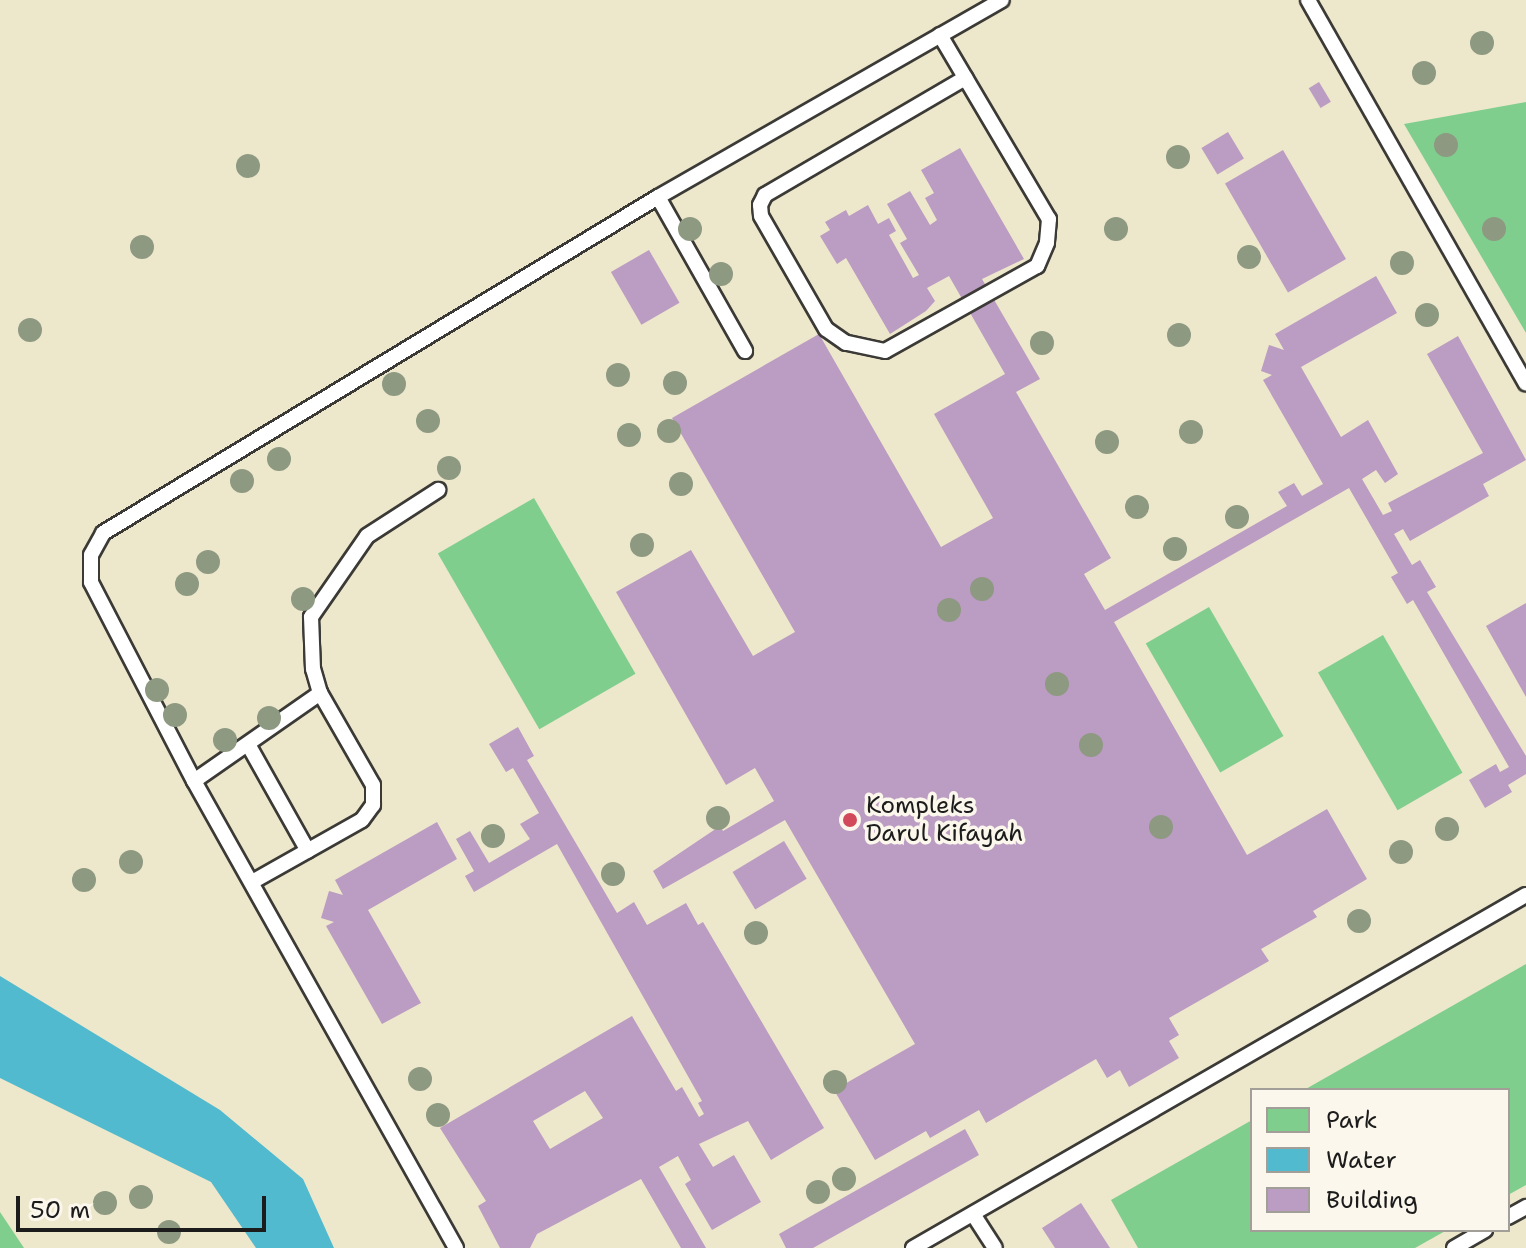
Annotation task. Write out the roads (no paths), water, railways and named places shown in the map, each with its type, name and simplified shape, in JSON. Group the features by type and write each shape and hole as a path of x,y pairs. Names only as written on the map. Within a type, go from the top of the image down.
{"lane":[{"path":"456,1248 194,781 91,582 91,555 103,533 658,197 1002,0"},
{"path":"1308,0 1526,383"},
{"path":"940,35 1049,219 1042,255 1037,266 1010,283 885,351 846,343 826,329 761,216 760,205 765,195 965,78"},
{"path":"658,197 745,351"},
{"path":"252,882 362,820 373,805 373,785 320,693 313,669 311,617 367,536 438,490"},
{"path":"194,781 249,746 320,693"},
{"path":"249,746 308,851"},
{"path":"913,1248 1526,895"},
{"path":"973,1214 995,1248"},
{"path":"1454,1248 1482,1232"}],"water":[{"path":"0,976 220,1110 303,1179 334,1248 256,1248 211,1182 0,1078"}],"place":[{"name":"Kompleks Darul Kifayah","path":"850,820"}]}
